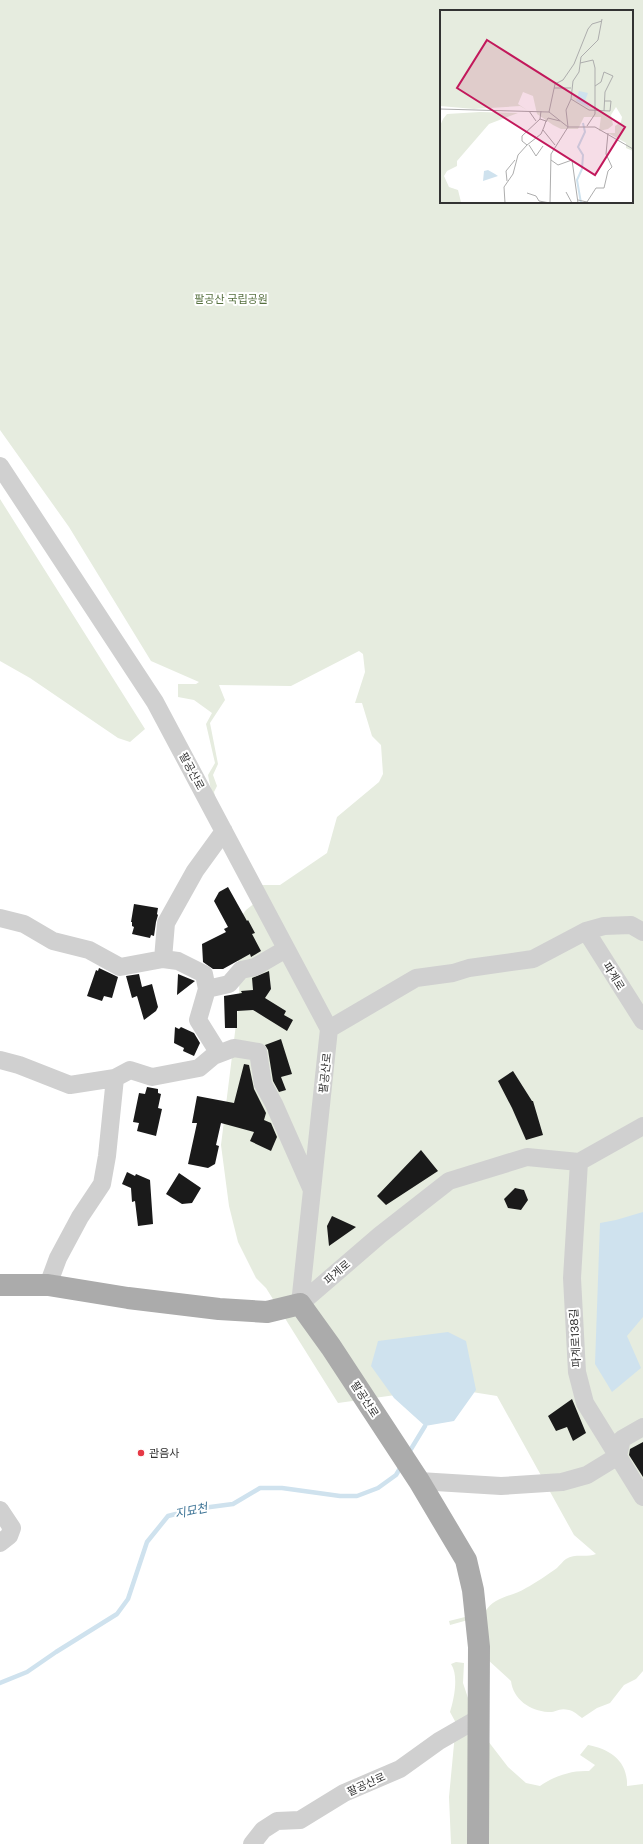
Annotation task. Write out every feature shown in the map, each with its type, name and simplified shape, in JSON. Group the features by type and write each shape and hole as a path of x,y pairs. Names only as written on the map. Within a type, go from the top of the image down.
{"main road":[{"name":"파계로","path":"0,1285 48,1285 128,1298 219,1310 267,1312 300,1304"},
{"name":"팔공산로","path":"300,1304 331,1347 419,1481 466,1560 474,1590 479,1647 478,1844"}],"street":[{"name":"팔공산로","path":"0,466 155,702 329,1028 313,1193 300,1304"},
{"path":"163,959 166,923 196,871 224,831"},
{"path":"0,918 24,924 54,941 89,950 120,967 163,959 178,961 204,974 206,989 198,1020 218,1052 199,1068 152,1077 130,1070 115,1078 70,1085 19,1064 0,1060"},
{"path":"329,1028 416,978 453,973 469,968 533,959 586,931 604,926 631,925 643,932"},
{"name":"파계로","path":"586,931 643,1021"},
{"path":"206,989 230,984 241,970 255,967 286,949"},
{"path":"213,1056 234,1048 258,1052 263,1084 274,1104 313,1193"},
{"path":"48,1285 58,1258 80,1217 102,1184 107,1156 115,1078"},
{"path":"579,1162 643,1126"},
{"name":"파계로","path":"300,1304 380,1235 449,1181 527,1157 579,1162"},
{"name":"파계로138길","path":"579,1162 572,1278 577,1372 585,1403 643,1497"},
{"path":"419,1481 501,1486 562,1482 587,1475 618,1456 622,1439 643,1427"},
{"path":"0,1510 12,1528 9,1536 0,1543"},
{"name":"팔공산로","path":"252,1844 264,1830 277,1821 300,1820 344,1793 400,1769 439,1741 479,1718"}],"green space":[{"name":"팔공산 국립공원","path":"0,0 643,0 643,1671 636,1679 624,1685 610,1703 597,1708 582,1718 569,1710 562,1709 551,1712 541,1711 524,1703 515,1693 511,1681 487,1659 468,1620 450,1625 449,1621 485,1612 498,1600 534,1584 557,1568 569,1557 596,1554 574,1535 497,1396 472,1392 410,1393 338,1403 266,1288 256,1278 238,1242 229,1206 221,1145 239,1000 238,964 233,927 246,910 256,902 262,885 280,885 327,853 337,817 379,782 383,774 381,745 372,736 362,703 355,703 365,672 363,654 359,651 291,686 219,685 225,700 210,723 218,764 213,775 217,786 214,792 218,808 211,790 208,775 215,763 206,724 212,713 194,700 178,697 178,684 196,684 199,682 151,661 69,527 0,430"},
{"path":"0,499 145,729 130,742 118,738 30,678 0,661"},
{"path":"456,1662 464,1663 463,1683 478,1728 508,1767 526,1783 540,1786 563,1774 589,1771 595,1765 580,1755 588,1745 610,1753 621,1763 627,1777 627,1786 643,1784 643,1844 451,1844 449,1797 456,1723 450,1712 455,1681 455,1675 451,1664"}],"water":[{"path":"643,1212 643,1317 627,1336 641,1368 612,1392 595,1364 600,1223"},
{"path":"448,1332 466,1341 476,1390 454,1421 425,1426 394,1398 371,1366 378,1341"}],"building":[{"path":"228,887 255,933 252,934 261,951 251,957 250,954 223,969 213,969 203,962 202,944 226,932 224,929 228,927 214,901 219,892"},
{"path":"134,904 158,908 154,936 151,935 150,938 132,934 134,927 132,926 131,922"},
{"path":"99,968 118,977 112,998 104,996 102,1001 87,996 96,970 98,971"},
{"path":"269,971 271,989 265,998 286,1011 284,1015 293,1020 287,1031 253,1010 237,1011 237,1028 225,1028 224,996 242,993 241,991 253,990 252,978"},
{"path":"139,974 142,987 152,984 158,1007 156,1011 144,1020 137,996 132,998 126,976"},
{"path":"178,974 195,981 177,995"},
{"path":"175,1027 179,1029 181,1027 194,1033 200,1043 194,1056 183,1051 184,1048 174,1043"},
{"path":"281,1039 292,1074 281,1077 286,1090 279,1092 273,1081 268,1050 265,1045"},
{"path":"244,1064 249,1065 254,1089 266,1113 264,1120 271,1123 277,1137 271,1151 250,1141 254,1132 221,1123 216,1145 219,1146 215,1164 208,1168 188,1164 197,1123 192,1123 197,1096 234,1103"},
{"path":"513,1071 533,1101 543,1135 526,1140 498,1081"},
{"path":"147,1087 158,1089 158,1093 161,1094 158,1108 162,1109 156,1136 137,1131 139,1123 133,1122 139,1093 145,1094"},
{"path":"421,1150 438,1171 386,1205 377,1196"},
{"path":"127,1172 150,1180 153,1224 138,1226 135,1201 132,1202 131,1188 122,1184"},
{"path":"179,1173 201,1188 192,1203 182,1204 166,1194"},
{"path":"515,1188 524,1190 528,1200 521,1210 508,1208 504,1199"},
{"path":"332,1216 356,1227 329,1246 327,1226"},
{"path":"572,1399 586,1433 573,1441 567,1427 556,1431 548,1416"},
{"path":"643,1442 643,1477 629,1455 630,1449"}],"waterway":[{"name":"지묘천","path":"408,1454 425,1426"},
{"name":"지묘천","path":"0,1683 27,1672 117,1614 128,1599 147,1542 168,1516 195,1509 233,1504 260,1488 282,1488 340,1496 357,1496 378,1488 396,1475 402,1465"}],"place":[{"name":"관음사","path":"141,1453"}]}
